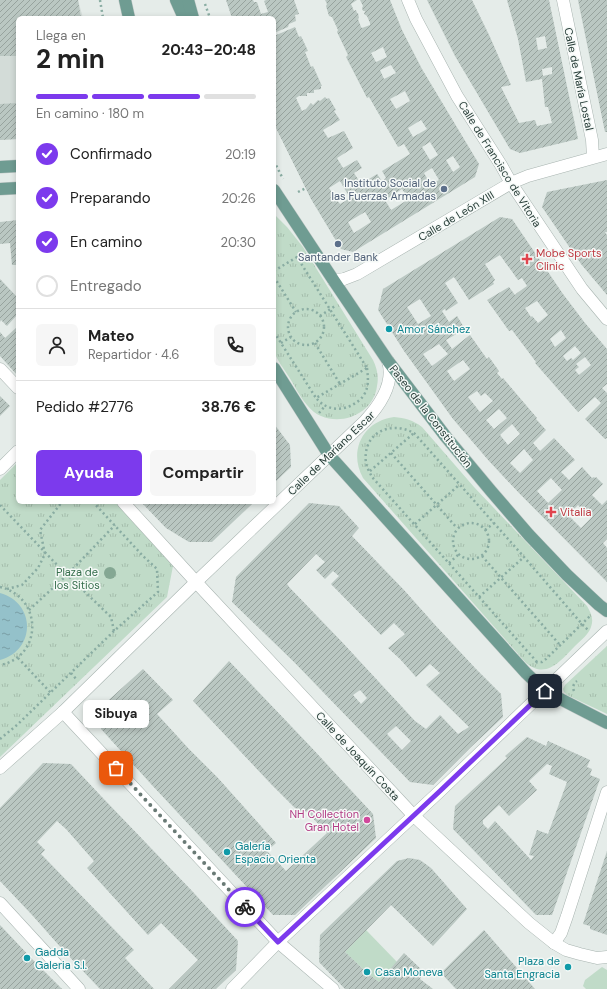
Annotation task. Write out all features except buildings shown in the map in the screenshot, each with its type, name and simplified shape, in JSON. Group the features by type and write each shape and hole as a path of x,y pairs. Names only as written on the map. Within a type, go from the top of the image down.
{"main road":[{"path":"126,0 129,16"},
{"path":"176,0 183,16"},
{"path":"188,0 192,16"},
{"path":"0,167 16,166"},
{"path":"0,189 16,188"},
{"name":"Paseo de la Constitución","path":"277,199 388,361 446,437 529,535 567,575 607,611"},
{"path":"276,371 329,455 526,673 545,691 607,722"}],"street":[{"name":"Calle de Francisco de Vitoria","path":"408,0 416,19 457,96 511,183 582,289 607,319"},
{"name":"Calle de María Lostal","path":"563,0 592,140 593,158"},
{"name":"Calle de León XIII","path":"334,281 357,274 511,183 528,176 607,154"},
{"name":"Calle de Mariano Escar","path":"196,582 375,410 387,388 390,372 388,361"},
{"path":"0,369 16,386"},
{"path":"0,469 16,453"},
{"path":"0,768 63,712 196,582 125,504"},
{"name":"Calle de Joaquín Costa","path":"196,582 414,816 529,923 554,943"},
{"path":"232,989 278,942 414,816 607,631"},
{"path":"63,712 278,942 333,989"},
{"path":"607,792 567,916 561,933 554,943 566,950 587,956 607,958"},
{"path":"0,903 79,989"}],"path":[{"path":"100,0 103,16"},
{"path":"204,0 209,16"},
{"path":"298,192 306,188"},
{"path":"276,270 297,257 367,368 368,385 366,392 361,398 345,408 325,406 316,398 276,335"},
{"path":"276,280 296,312"},
{"path":"320,316 338,304"},
{"path":"303,309 309,309 320,316 324,325 324,331 322,337 315,343 306,345 300,344 291,337 288,326 290,320 296,312 303,309"},
{"path":"281,343 291,337"},
{"path":"315,343 340,384"},
{"path":"316,398 367,368"},
{"path":"318,414 325,406"},
{"path":"370,471 414,433 408,429 392,428 379,431 375,434 367,449 366,465 372,477 537,662 542,662 546,659 591,614"},
{"name":"Paseo de la Constitución","path":"414,433 582,624 590,631"},
{"path":"391,453 457,528"},
{"name":"Paseo de la Constitución","path":"415,524 459,485"},
{"path":"7,589 22,586 38,568 45,554 40,530 60,504"},
{"path":"0,739 51,693 114,631 158,592 157,569 95,504"},
{"path":"0,505 45,554 111,617 114,631"},
{"path":"469,522 481,525 486,530 489,540 489,546 486,552 482,556 470,560 458,555 452,544 452,538 457,528 469,522"},
{"path":"486,530 494,523"},
{"path":"29,610 67,575 115,526"},
{"path":"449,563 458,555"},
{"path":"482,556 560,645"},
{"path":"479,597 524,557"},
{"path":"0,587 16,594 24,601 33,622 32,636 27,648 18,658 6,664 0,665"},
{"path":"18,658 51,693"},
{"path":"577,694 573,689 576,682 581,677"}],"shaded area":[{"path":"0,0 78,0 82,16 16,16 16,139 0,140"}],"green space":[{"path":"276,216 303,247 373,360 378,379 375,395 364,410 348,418 330,419 321,416 314,412 301,398 276,356"},
{"path":"394,417 409,420 422,427 474,487 587,606 592,619 590,630 559,662 553,666 547,669 541,669 534,668 526,663 363,478 357,458 361,439 374,424"},
{"name":"Plaza de los Sitios","path":"16,464 16,504 117,504 172,562 173,566 167,597 0,757 0,480"},
{"path":"607,646 607,714 567,695 563,689 565,685"},
{"path":"366,930 397,962 379,982 345,952"},
{"path":"602,967 607,970 607,989 586,989 583,986 585,980"}],"water":[{"path":"0,593 12,598 20,606 25,616 27,626 25,637 20,647 12,655 0,660"}],"way so far":[{"path":"116,768 245,907"}],"place":[{"name":"Instituto Social de las Fuerzas Armadas","path":"444,189"},
{"name":"Santander Bank","path":"338,244"},
{"name":"Mobe Sports Clinic","path":"527,259"},
{"name":"Amor Sánchez","path":"389,329"},
{"name":"Vitalia","path":"551,512"},
{"name":"Sibuya","path":"116,768"},
{"name":"NH Collection Gran Hotel","path":"367,820"},
{"name":"Galería Espacio Orienta","path":"227,852"},
{"name":"Gadda Galeria S.l.","path":"27,958"},
{"name":"Plaza de Santa Engracia","path":"568,967"},
{"name":"Casa Moneva","path":"367,972"}],"route":[{"path":"245,907 278,942 545,691"}]}
